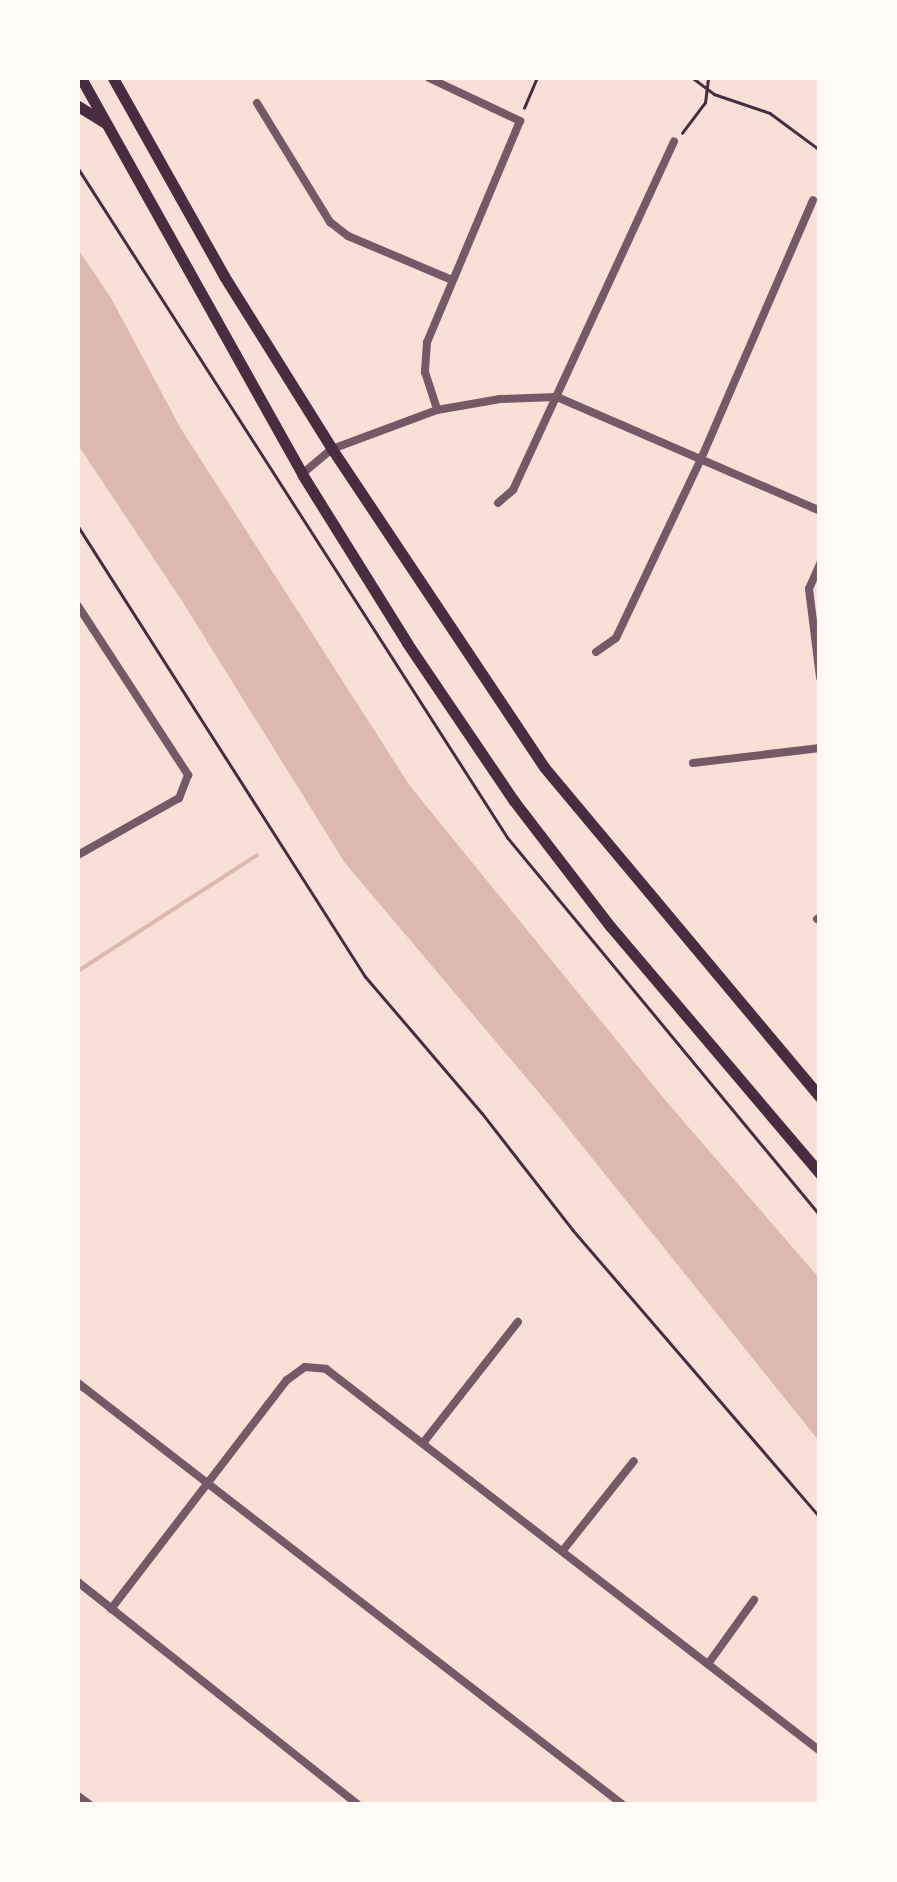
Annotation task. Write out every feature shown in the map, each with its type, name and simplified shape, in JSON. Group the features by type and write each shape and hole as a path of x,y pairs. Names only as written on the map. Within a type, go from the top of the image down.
{"main road":[{"path":"80,78 302,474 407,643 514,800 610,926 820,1174"},
{"path":"113,78 224,276 332,449 544,767 820,1097"},
{"path":"78,106 106,124"}],"street":[{"path":"429,78 520,120 426,342 425,372 437,410"},
{"path":"257,103 330,222 348,236 450,279"},
{"path":"498,502 514,490 674,140"},
{"path":"596,652 616,638 700,460 812,200"},
{"path":"302,474 332,449 437,410 500,399 557,397 820,512"},
{"path":"820,564 809,589 820,677"},
{"path":"78,606 188,775 179,798 78,854"},
{"path":"693,764 820,748"},
{"path":"423,1443 518,1322"},
{"path":"111,1608 287,1380 305,1367 326,1369 564,1549 820,1751"},
{"path":"78,1382 622,1804"},
{"path":"564,1549 634,1460"},
{"path":"78,1582 356,1804"},
{"path":"708,1664 754,1600"},
{"path":"78,1796 89,1804"}],"path":[{"path":"520,120 538,78"},
{"path":"693,78 706,89 763,109 820,150"},
{"path":"674,140 705,103 708,78"},
{"path":"78,526 365,976 482,1113 573,1230 820,1517"}],"shaded area":[{"path":"78,249 111,298 181,429 410,786 666,1101 819,1278 819,1441 551,1107 345,863 182,601 78,445"}],"waterway":[{"path":"78,971 257,855"}]}
